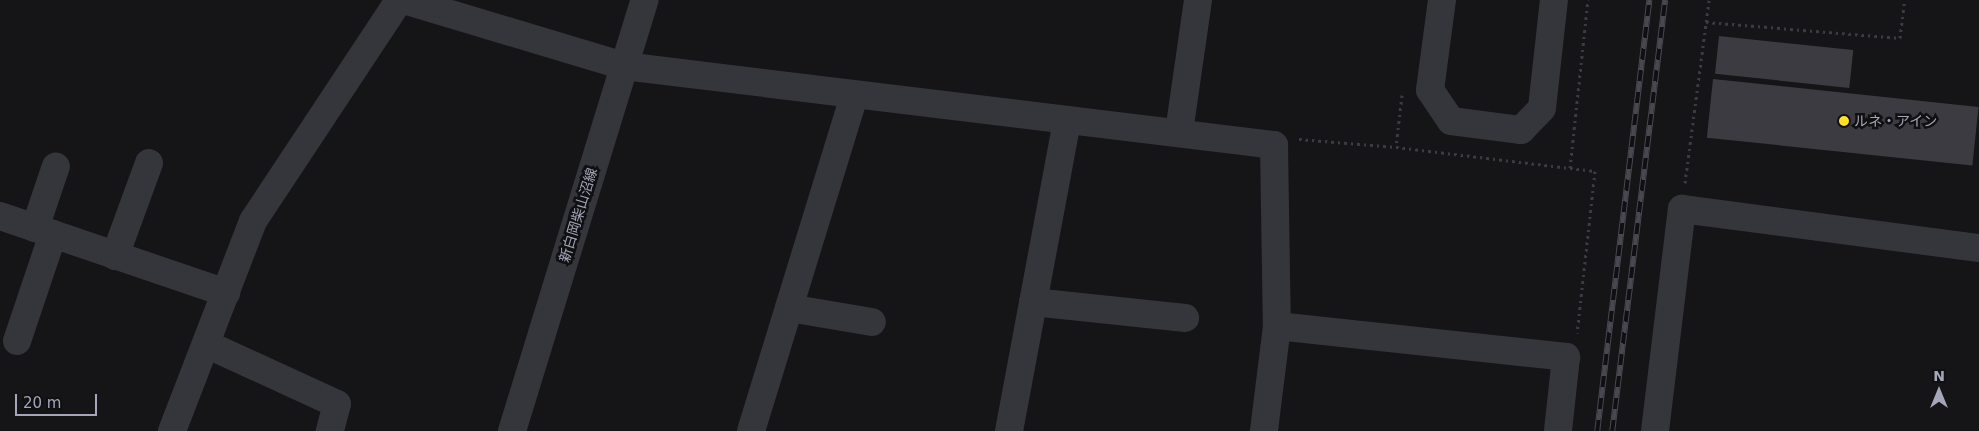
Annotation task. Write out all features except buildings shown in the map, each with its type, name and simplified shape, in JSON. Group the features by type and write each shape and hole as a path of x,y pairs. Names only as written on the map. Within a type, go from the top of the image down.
{"street":[{"path":"172,431 253,221 399,0"},
{"path":"404,0 624,66 1067,122 1179,132 1274,145 1277,326 1264,431"},
{"name":"新白岡柴山沼線","path":"512,431 645,0"},
{"path":"1179,132 1198,0"},
{"path":"1442,0 1430,90 1451,121 1521,130 1542,108 1554,0"},
{"path":"751,431 854,96"},
{"path":"1017,430 1033,302 1067,122"},
{"path":"115,256 149,162"},
{"path":"17,340 44,231 56,166"},
{"path":"1655,431 1682,209 1979,248"},
{"path":"0,216 226,293"},
{"path":"1033,302 1185,318"},
{"path":"789,308 872,322"},
{"path":"1277,326 1566,357 1558,431"},
{"path":"206,344 337,404 330,431"}],"path":[{"path":"1682,209 1709,0"},
{"path":"1706,22 1900,38 1904,0"},
{"path":"1274,145 1296,139 1396,147"},
{"path":"1566,357 1576,346 1595,171 1570,168"}],"railway":[{"path":"1597,431 1649,0"},
{"path":"1612,431 1665,0"}],"place":[{"name":"ルネ・アイン","path":"1844,121"}]}
